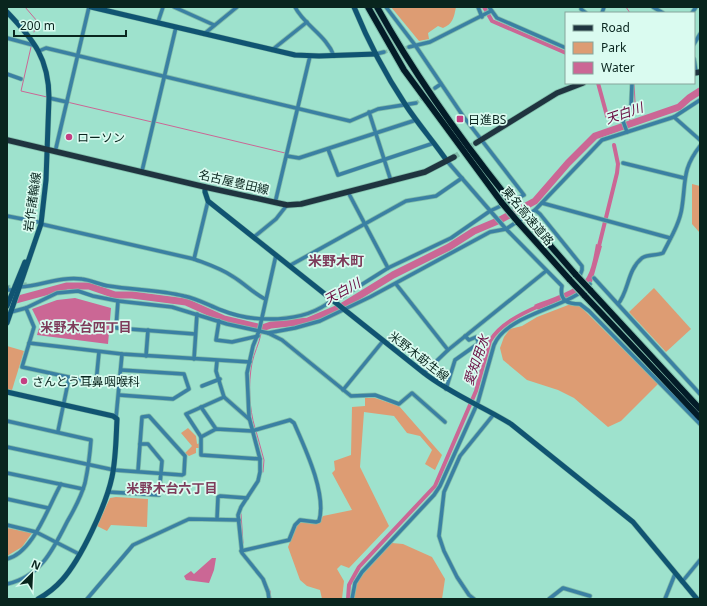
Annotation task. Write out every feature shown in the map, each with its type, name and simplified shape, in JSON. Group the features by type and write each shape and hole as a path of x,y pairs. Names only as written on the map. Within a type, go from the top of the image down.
{"highway":[{"name":"東名高速道路","path":"368,7 404,70 502,203 570,280 700,418"},
{"name":"東名高速道路","path":"377,7 406,58 438,105 507,197 576,275 590,287 700,410"}],"main road":[{"path":"90,7 108,9 272,50 310,56 376,54"},
{"path":"354,7 376,54 406,105 447,161"},
{"name":"岩作諸輪線","path":"7,12 28,34 39,51 47,72 49,98 46,180 39,223 20,287 10,309"},
{"path":"479,141 557,93 580,84"},
{"name":"名古屋豊田線","path":"7,140 288,205 301,204 425,172 454,156"},
{"path":"205,187 208,201"},
{"name":"米野木莇生線","path":"208,201 446,390 494,414 529,438 633,522 697,599"},
{"name":"岩作諸輪線","path":"7,323 10,309 10,289 26,259 39,223"},
{"path":"7,392 63,404 116,418 114,470 100,514 72,568 61,582 38,599"}],"street":[{"path":"56,148 77,55 90,7"},
{"path":"158,22 162,7"},
{"path":"174,7 214,25"},
{"path":"204,34 237,7"},
{"path":"295,7 315,30 334,56"},
{"path":"27,284 71,278 84,279 107,286 171,293 203,301 221,310 240,316 261,319 292,317 317,310 334,302 388,268 450,238 490,211 524,195 479,141 415,45 386,7"},
{"path":"478,7 482,17"},
{"path":"409,47 430,42 482,17 490,9 497,18 565,48"},
{"path":"272,50 307,22"},
{"path":"142,171 176,27"},
{"path":"7,38 33,45"},
{"path":"39,51 46,48 350,121 369,112 416,103"},
{"path":"376,54 384,52"},
{"path":"275,203 310,56"},
{"path":"7,74 21,79"},
{"path":"435,88 441,84"},
{"path":"627,132 623,121 631,107 632,84"},
{"path":"49,98 67,102"},
{"path":"219,321 216,340 232,342 258,334 308,325 343,309 396,284 490,232 504,228 535,210 598,143 606,138 674,117 700,100"},
{"path":"369,112 391,181"},
{"path":"674,117 700,140"},
{"path":"287,156 299,158 416,120"},
{"path":"328,149 337,175 434,144"},
{"path":"618,304 624,297 630,274 641,259 647,255 663,253 682,208 684,178 691,160 700,146"},
{"path":"447,161 504,228 562,286"},
{"path":"623,163 684,178"},
{"path":"289,266 406,201 436,196 462,178"},
{"path":"348,192 388,268"},
{"path":"194,259 208,201"},
{"path":"542,203 670,238"},
{"path":"254,237 276,219 288,205"},
{"path":"535,210 582,266 580,277 562,286"},
{"path":"7,216 194,259 211,265 233,276 254,293 265,299"},
{"path":"269,599 263,579 243,557 238,520 241,507 258,481 260,459 250,420 247,373 258,334 276,255"},
{"path":"424,373 448,350 546,271"},
{"path":"594,278 700,394"},
{"path":"20,287 53,280"},
{"path":"396,284 448,350"},
{"path":"562,286 561,292 565,300 569,304 580,304 589,311 700,424"},
{"path":"352,599 355,583 362,572 440,486 476,405 494,345 498,337 526,317 583,292 590,287"},
{"path":"10,309 26,308 51,295 75,291 118,301 172,307 258,334"},
{"path":"118,301 116,328 195,334"},
{"path":"26,308 34,325 22,367 96,383 99,352"},
{"path":"194,360 197,314"},
{"path":"146,356 148,330"},
{"path":"268,333 282,340 351,396 376,395 399,404 412,393 445,422"},
{"path":"446,390 455,360 479,343 476,337 469,340 465,336"},
{"path":"343,390 383,341"},
{"path":"29,343 122,354 194,360 250,362"},
{"path":"116,418 120,395 122,354"},
{"path":"217,361 216,371 220,379 224,397 250,420"},
{"path":"120,395 173,399 188,391 190,388 184,374 121,370"},
{"path":"58,431 69,378"},
{"path":"202,386 220,379"},
{"path":"224,397 186,414 201,436 201,455 260,459"},
{"path":"201,407 216,429"},
{"path":"474,599 469,595 457,577 444,551 439,536 444,492 460,456 494,414"},
{"path":"7,447 114,470 184,474 186,459 150,416 142,417 138,471"},
{"path":"7,421 90,439 89,464 83,489 57,543 39,568 21,580 7,584"},
{"path":"201,436 216,429 252,431 293,421 311,465 321,509 318,522 300,520 295,525 289,540 242,551"},
{"path":"108,492 158,496 161,460 148,444 140,444"},
{"path":"7,473 83,489"},
{"path":"7,560 24,550 36,532 61,484"},
{"path":"217,519 218,497 247,498"},
{"path":"7,499 48,508"},
{"path":"86,599 133,545 189,519 238,520"},
{"path":"7,525 36,532 79,554"},
{"path":"682,582 700,560"},
{"path":"665,599 675,574"},
{"path":"549,599 563,588 590,596"}],"green space":[{"path":"391,7 456,7 454,17 449,24 443,28 438,26 428,33 429,39 419,41"},
{"path":"692,184 700,186 700,233 692,224"},
{"path":"654,288 691,329 666,352 629,312"},
{"path":"576,302 658,384 621,421 608,427 574,398 558,390 527,380 503,360 500,348 504,337 510,329 522,326 537,317"},
{"path":"7,346 24,351 12,390 7,389"},
{"path":"365,398 375,398 399,406 442,455 435,470 425,464 432,450 420,436 407,433 394,416 364,412 360,467 389,526 349,568 341,565 337,569 344,581 342,599 322,599 320,590 307,586 300,580 288,547 296,526 300,520 319,523 323,516 352,510 332,473 335,470 334,461 351,455 352,407 365,406"},
{"path":"188,428 196,436 197,444 200,443 200,448 196,448 196,453 189,456 185,453 192,446 181,433"},
{"path":"110,498 148,499 147,527 111,525 107,531 97,526"},
{"path":"7,528 32,533 22,547 7,556"},
{"path":"392,543 403,544 432,557 445,579 442,599 354,599 354,587 363,571"}],"water":[{"path":"596,244 602,246 592,282 578,293 538,310 534,305 570,290 583,282 590,270"},
{"path":"75,298 111,308 108,344 37,335 40,325 32,309 57,300"},
{"path":"212,558 216,558 214,570 209,583 186,580 184,576 191,571 194,574"}],"waterway":[{"path":"25,7 37,21 34,32"},
{"name":"愛知用水","path":"484,7 492,21 565,53"},
{"path":"626,7 629,12"},
{"path":"31,47 21,91 47,97"},
{"name":"愛知用水","path":"598,84 607,116"},
{"path":"631,124 629,117 635,102 634,84"},
{"name":"天白川","path":"8,302 67,286 89,286 115,295 132,295 186,302 224,319 262,328 271,325 308,321 341,307 393,275 449,247 474,231 500,220 535,201 568,163 595,136 679,107 700,91"},
{"path":"67,102 152,122"},
{"path":"155,122 285,153"},
{"name":"愛知用水","path":"598,250 617,173 618,164 614,145"},
{"name":"愛知用水","path":"348,599 349,585 359,567 435,486 476,391 490,341 499,329 518,316 539,306"},
{"path":"255,428 250,404 250,379 253,359 261,334"},
{"path":"256,431 264,460 263,472"},
{"path":"241,514 243,543"},
{"path":"261,574 270,591 271,599"}],"tunnel":[{"path":"384,52 409,47"},
{"path":"416,103 435,88"},
{"path":"454,157 476,143"},
{"path":"7,287 27,284"}],"place":[{"name":"日進BS","path":"460,119"},
{"name":"ローソン","path":"69,137"},
{"name":"さんとう耳鼻咽喉科","path":"24,381"}],"district":[{"name":"米野木町","path":"336,260"},
{"name":"米野木台四丁目","path":"86,327"},
{"name":"米野木台六丁目","path":"172,488"}]}
